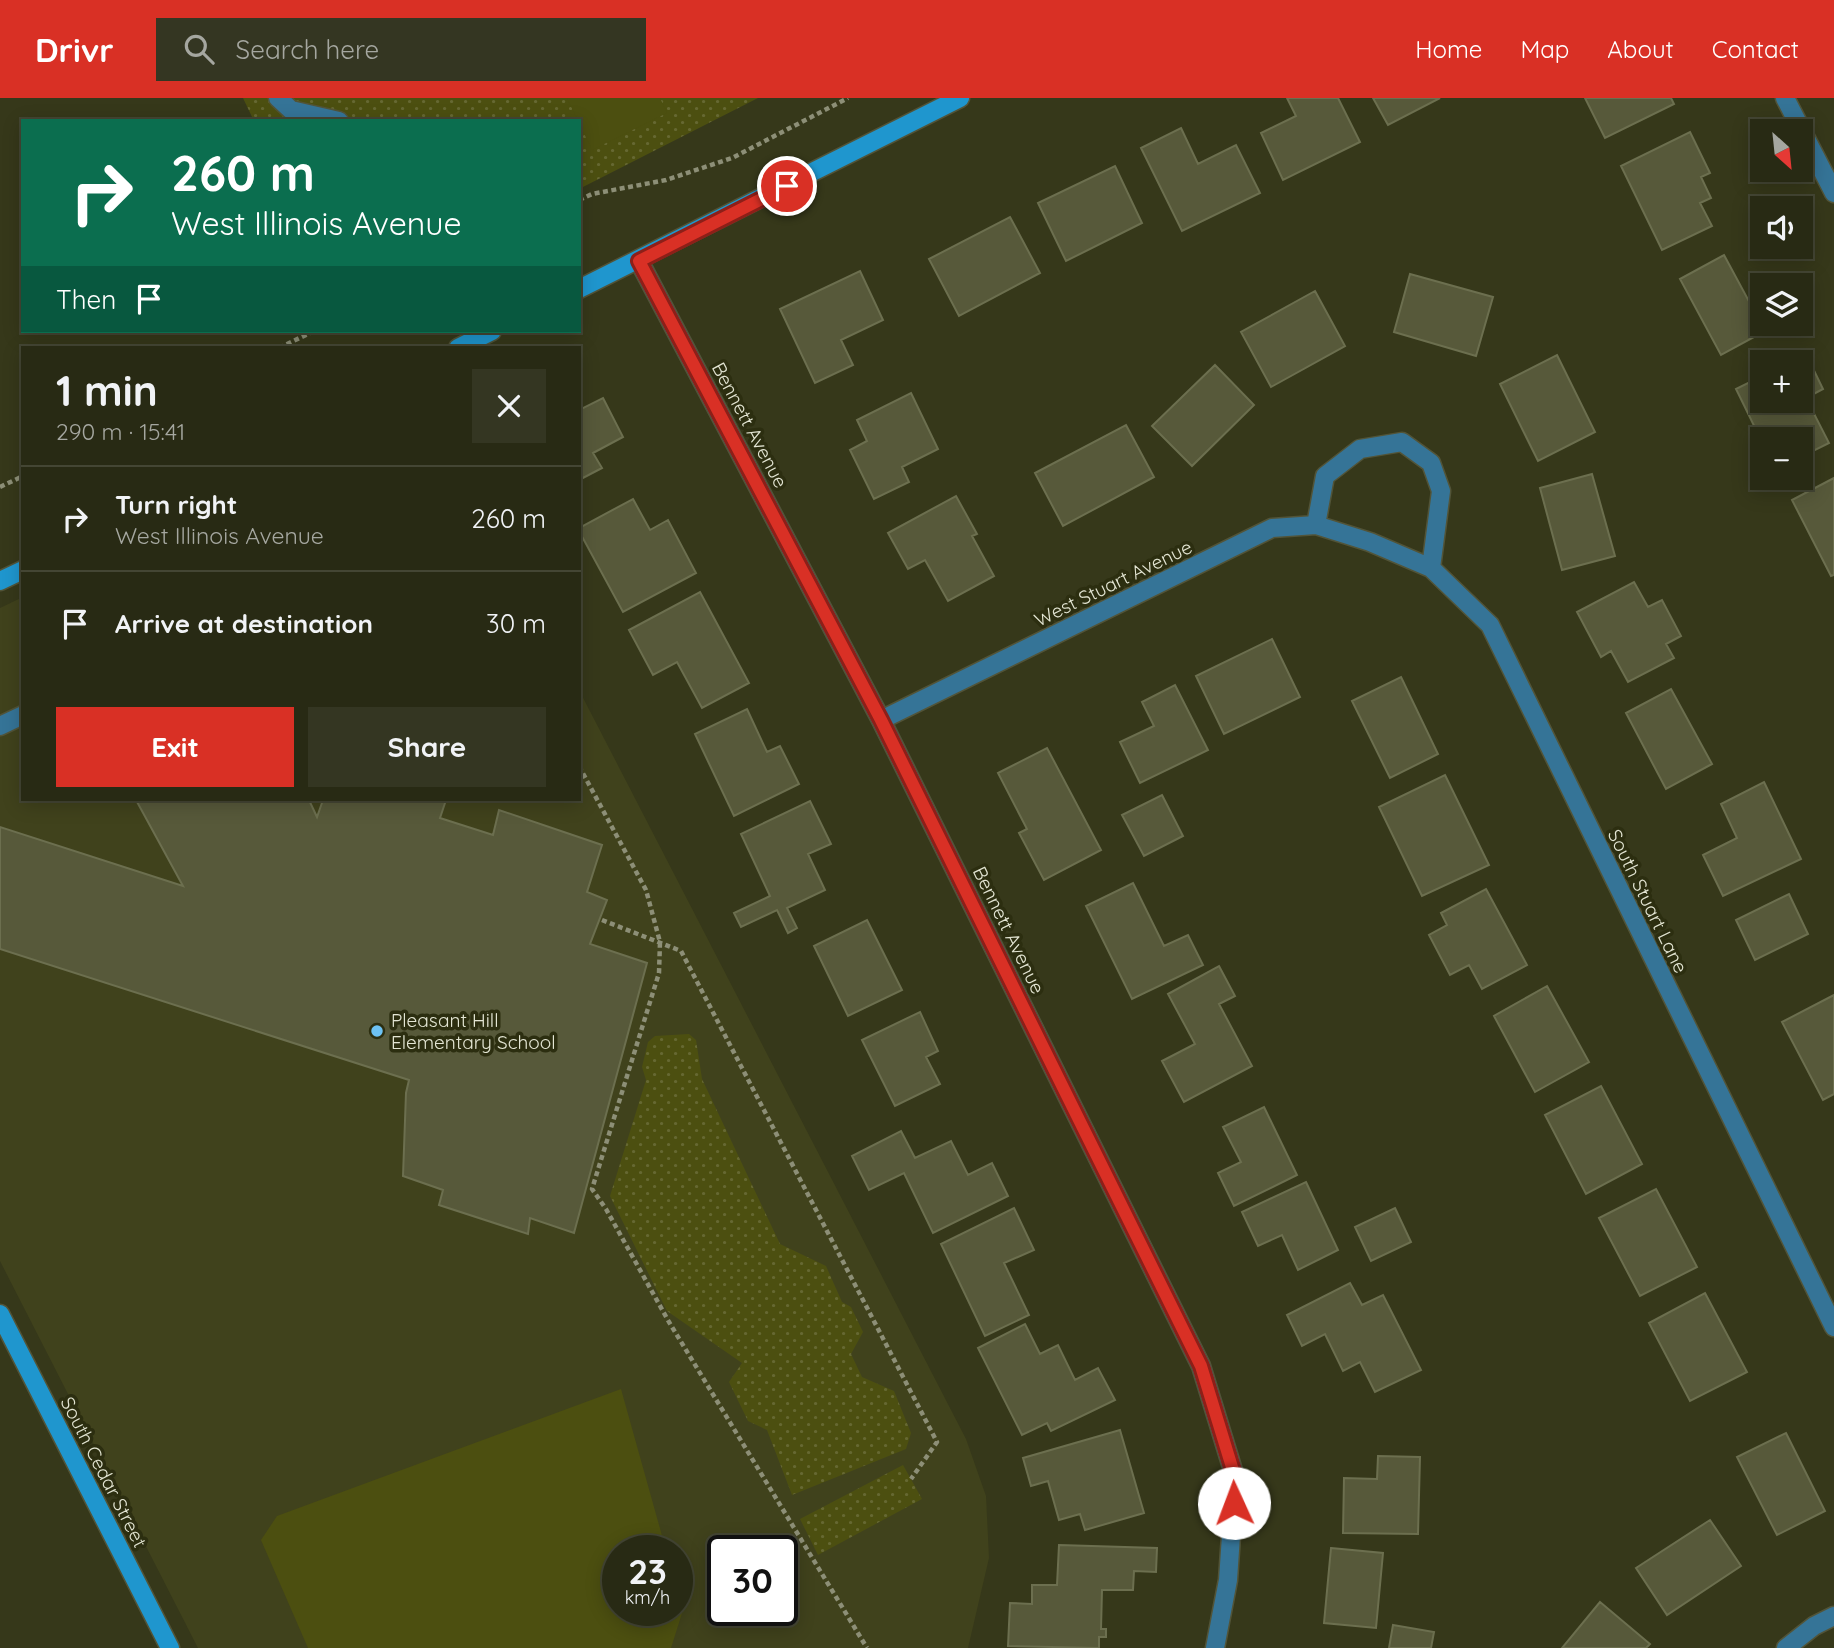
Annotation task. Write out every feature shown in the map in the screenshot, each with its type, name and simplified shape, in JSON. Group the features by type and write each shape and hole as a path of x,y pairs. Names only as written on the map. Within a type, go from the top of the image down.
{"main road":[{"path":"581,288 960,98"},
{"path":"462,346 485,333"},
{"path":"0,581 21,571"},
{"name":"South Cedar Street","path":"0,1314 170,1648"}],"street":[{"path":"278,98 291,110 330,119"},
{"path":"1784,98 1834,193"},
{"name":"Bennett Avenue","path":"639,261 881,720 1201,1366 1235,1477 1228,1580 1215,1648"},
{"path":"1316,525 1325,476 1360,449 1402,442 1431,463 1441,491 1431,569"},
{"name":"West Stuart Avenue","path":"881,720 1272,528 1316,525 1370,542"},
{"name":"South Stuart Lane","path":"1370,542 1431,569 1490,625 1834,1327"},
{"path":"0,726 21,716"},
{"path":"1786,1648 1814,1626 1834,1616"}],"path":[{"path":"581,199 592,194 666,180 732,158 848,98"},
{"path":"283,346 310,333"},
{"path":"0,487 21,477"},
{"path":"581,770 646,890 660,943 659,972 592,1189 669,1322 867,1648"},
{"path":"601,920 681,951 937,1442 911,1479"}],"shaded area":[{"path":"243,98 758,98 581,188 581,119 253,119"},
{"path":"567,98 660,98 667,113 592,150 581,127 581,119 577,119"},
{"name":"Pleasant Hill Elementary School","path":"21,598 21,801 581,801 581,694 966,1439 986,1496 989,1558 968,1648 198,1648 0,1261 0,608"},
{"path":"689,1034 696,1040 702,1079 780,1244 826,1266 842,1302 851,1307 863,1332 851,1354 862,1377 894,1391 911,1433 906,1449 792,1495 767,1430 748,1421 729,1382 742,1363 667,1311 610,1196 646,1080 642,1067 648,1042 655,1036"},
{"path":"621,1389 662,1535 602,1535 602,1626 678,1626 671,1648 308,1648 261,1540 277,1516"},
{"path":"903,1465 922,1499 818,1555 800,1519"}],"building":[{"path":"1287,98 1338,98 1360,142 1283,180 1261,133 1296,116"},
{"path":"1373,98 1440,98 1388,125"},
{"path":"1585,98 1671,98 1674,104 1605,138"},
{"path":"1181,128 1198,164 1236,145 1260,193 1182,231 1141,148"},
{"path":"1690,132 1710,173 1701,177 1711,198 1700,203 1712,226 1662,250 1621,166"},
{"path":"1115,166 1142,223 1066,261 1038,203"},
{"path":"1010,217 1040,273 959,316 929,259"},
{"path":"1724,255 1750,303 1750,336 1756,336 1721,355 1680,279"},
{"path":"860,271 883,320 841,340 853,365 815,383 780,309"},
{"path":"1410,274 1493,297 1476,356 1394,332"},
{"path":"1315,291 1345,346 1271,387 1241,332"},
{"path":"1557,355 1595,432 1538,461 1500,384"},
{"path":"1215,365 1254,405 1192,466 1152,426"},
{"path":"1813,368 1823,389 1813,394"},
{"path":"1750,382 1750,413 1813,412 1829,443 1813,451 1813,427 1755,427 1736,389"},
{"path":"911,393 938,449 902,467 909,482 874,499 850,450 867,441 857,420"},
{"path":"603,398 623,437 593,453 602,468 581,479 581,409"},
{"path":"1126,425 1154,477 1063,526 1035,473"},
{"path":"1592,474 1615,556 1562,570 1540,488"},
{"path":"1834,478 1834,575 1831,576 1792,500"},
{"path":"956,496 977,534 972,536 994,576 948,601 925,560 908,569 888,533"},
{"path":"633,499 650,530 668,520 696,573 623,612 581,535 581,527"},
{"path":"1634,582 1648,607 1662,600 1681,636 1666,644 1674,658 1628,682 1611,651 1601,657 1577,612"},
{"path":"700,592 749,683 702,708 677,662 653,675 629,630"},
{"path":"1272,639 1300,697 1224,734 1196,676"},
{"path":"1401,677 1438,754 1390,778 1352,701"},
{"path":"1175,685 1208,750 1140,783 1120,742 1154,726 1142,702"},
{"path":"1671,689 1712,764 1666,789 1626,713"},
{"path":"747,709 767,752 780,746 799,784 734,816 695,734"},
{"path":"1047,748 1101,850 1044,880 1019,833 1027,829 998,773"},
{"path":"1445,775 1489,865 1422,896 1379,807"},
{"path":"1764,782 1801,859 1723,896 1703,855 1737,838 1721,804"},
{"path":"1162,795 1183,836 1144,856 1122,815"},
{"path":"137,801 309,801 317,817 323,801 446,801 440,818 493,835 499,810 602,845 587,892 607,900 590,944 647,963 574,1233 530,1218 528,1234 439,1205 443,1190 403,1176 406,1093 409,1080 0,949 0,827 183,886"},
{"path":"810,801 831,844 808,854 825,890 787,908 797,928 788,933 777,910 741,927 734,913 770,896 741,834"},
{"path":"1133,883 1164,946 1188,935 1203,965 1132,999 1086,906"},
{"path":"1486,889 1527,965 1482,989 1469,965 1450,975 1429,935 1447,925 1441,913"},
{"path":"1789,894 1808,934 1755,960 1736,920"},
{"path":"867,920 902,990 848,1016 814,946"},
{"path":"1219,966 1235,996 1219,1004 1252,1066 1184,1102 1162,1061 1195,1044 1168,994"},
{"path":"1547,986 1589,1062 1535,1092 1494,1016"},
{"path":"1834,995 1834,1094 1823,1100 1782,1022"},
{"path":"920,1012 938,1051 926,1057 940,1084 895,1106 862,1040"},
{"path":"1601,1086 1642,1164 1586,1194 1545,1115"},
{"path":"1264,1107 1297,1175 1234,1206 1218,1173 1241,1162 1223,1127"},
{"path":"901,1131 915,1158 951,1141 968,1175 992,1163 1008,1196 933,1233 904,1173 869,1190 852,1156"},
{"path":"1306,1182 1338,1250 1298,1270 1282,1235 1258,1246 1242,1212"},
{"path":"1656,1189 1697,1267 1640,1296 1599,1218"},
{"path":"1014,1208 1034,1250 1004,1263 1029,1315 985,1336 941,1244"},
{"path":"1395,1208 1411,1242 1371,1261 1355,1227"},
{"path":"1350,1283 1362,1305 1383,1295 1421,1370 1375,1392 1360,1362 1343,1371 1325,1334 1302,1346 1287,1315"},
{"path":"1705,1293 1747,1372 1690,1401 1649,1323"},
{"path":"1025,1324 1040,1354 1058,1345 1075,1380 1098,1368 1115,1400 1051,1431 1047,1423 1022,1435 978,1348"},
{"path":"1120,1430 1144,1513 1085,1530 1080,1514 1059,1520 1048,1481 1031,1486 1023,1458"},
{"path":"1786,1433 1825,1511 1777,1535 1737,1457"},
{"path":"1378,1456 1420,1457 1418,1534 1343,1533 1344,1478 1377,1479"},
{"path":"1710,1520 1741,1566 1667,1615 1636,1568"},
{"path":"1059,1545 1157,1548 1156,1572 1134,1571 1133,1590 1102,1590 1101,1629 1106,1629 1106,1637 1099,1637 1099,1648 1008,1646 1010,1603 1032,1604 1032,1585 1057,1585"},
{"path":"1331,1548 1383,1553 1376,1628 1324,1623"},
{"path":"1600,1602 1650,1644 1646,1648 1562,1648"},
{"path":"1393,1625 1434,1632 1431,1648 1389,1648"}],"place":[{"name":"Pleasant Hill Elementary School","path":"377,1031"}],"route":[{"path":"787,186 639,261 881,720 1201,1366 1235,1477 1234,1503"}]}
